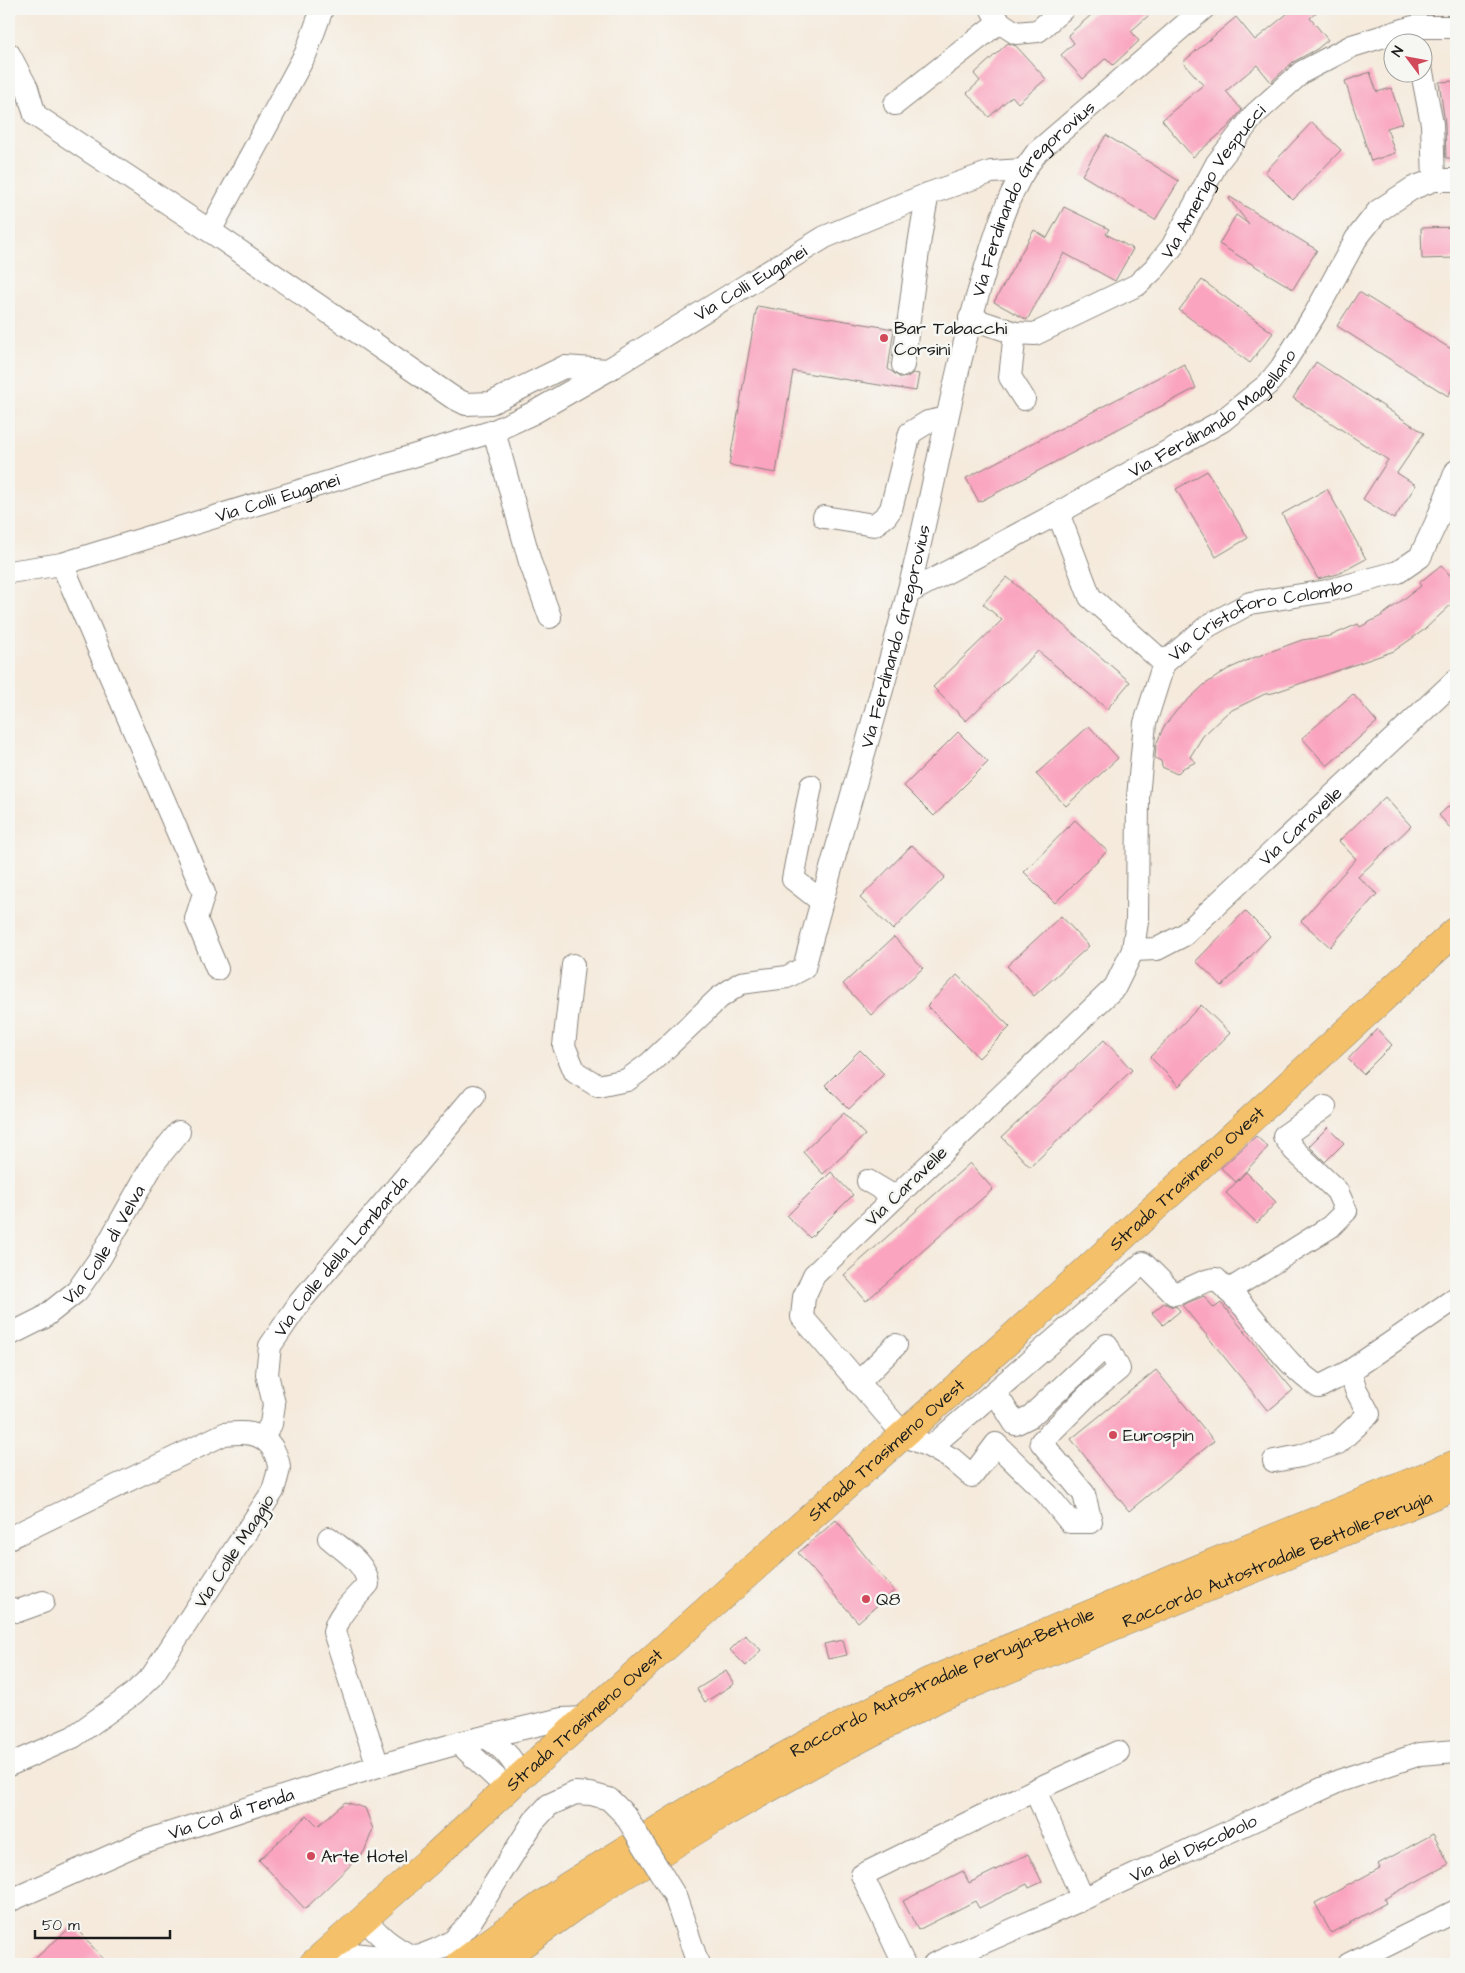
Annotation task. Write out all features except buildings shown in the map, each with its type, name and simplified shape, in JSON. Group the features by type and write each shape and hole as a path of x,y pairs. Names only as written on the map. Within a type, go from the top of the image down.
{"main road":[{"name":"Strada Trasimeno Ovest","path":"322,1956 904,1435 1456,931"},
{"name":"Raccordo Autostradale Perugia-Bettolle","path":"460,1964 568,1886 704,1801 814,1740 920,1686 1198,1569 1456,1464"},
{"name":"Raccordo Autostradale Bettolle-Perugia","path":"495,1964 581,1902 719,1816 826,1756 940,1698 1456,1486"}],"street":[{"path":"210,231 306,53 322,9"},
{"path":"895,104 995,15 1016,32 1038,31 1063,9"},
{"name":"Via Ferdinando Gregorovius","path":"573,965 564,1046 575,1072 598,1086 627,1080 649,1064 720,998 741,983 787,977 804,968 908,593 970,318 997,230 1012,192 1023,170 1037,152 1203,9"},
{"name":"Via Amerigo Vespucci","path":"970,318 1015,333 1035,334 1137,285 1155,268 1172,247 1218,162 1255,114 1302,72 1352,46 1414,26 1456,27"},
{"path":"9,54 26,88 35,115 210,231 452,398 466,404 491,403 564,366 608,370"},
{"path":"1424,82 1432,124 1434,180"},
{"name":"Via Colli Euganei","path":"9,572 62,564 494,431 533,413 608,370 825,238 928,194 991,172 1023,170"},
{"name":"Via Ferdinando Magellano","path":"908,593 1222,421 1268,384 1281,368 1315,314 1356,239 1378,211 1413,188 1434,180 1456,180"},
{"path":"903,365 918,262 919,239 928,194"},
{"path":"1015,333 1010,377 1024,398"},
{"path":"824,517 874,525 880,522 891,509 910,433 928,422 947,418"},
{"path":"494,431 530,562 550,617"},
{"name":"Via Cristoforo Colombo","path":"1058,512 1090,597 1164,663 1208,626 1250,603 1327,590 1398,572 1420,557 1436,523 1456,471"},
{"path":"62,564 204,893 196,919 217,969"},
{"name":"Via Caravelle","path":"904,1435 802,1317 804,1297 814,1275 1115,987 1133,950 1137,920 1138,797 1145,723 1164,663"},
{"name":"Via Caravelle","path":"1133,950 1157,949 1184,935 1456,680"},
{"path":"811,786 793,879 821,902"},
{"name":"Via Colle della Lombarda","path":"263,1437 270,1424 274,1404 267,1374 270,1346 305,1296 474,1096"},
{"path":"1228,1291 1330,1227 1346,1211 1336,1191 1294,1150 1284,1136 1325,1107"},
{"name":"Via Colle di Velva","path":"9,1335 44,1318 77,1291 100,1258 153,1164 179,1132"},
{"path":"868,1181 895,1197"},
{"path":"931,1448 1143,1264 1174,1294 1185,1292 1206,1280 1216,1279 1243,1306 1285,1357 1308,1380 1319,1387 1350,1371 1456,1298"},
{"path":"858,1383 896,1345"},
{"path":"904,1435 952,1459 972,1476 996,1444 1046,1494 1070,1522 1091,1522 1084,1494 1041,1442 1088,1394 1119,1369 1107,1345 1031,1416 1015,1424 995,1392"},
{"path":"1274,1461 1302,1456 1338,1443 1369,1414 1356,1390 1350,1371"},
{"path":"9,1538 224,1434 244,1432 263,1437"},
{"name":"Via Colle Maggio","path":"9,1764 73,1737 133,1694 152,1676 273,1491 279,1467 278,1461 270,1445 263,1437"},
{"path":"329,1538 363,1568 367,1576 368,1584 335,1624 334,1632 378,1766"},
{"path":"9,1608 18,1611 43,1602"},
{"name":"Via Col di Tenda","path":"9,1901 140,1843 378,1766 459,1743 562,1719 587,1718"},
{"path":"459,1743 483,1764 514,1783 515,1763 497,1744 485,1737"},
{"name":"Via del Discobolo","path":"934,1964 1083,1899 1339,1781 1420,1754 1456,1751"},
{"path":"904,1964 862,1874 1118,1752"},
{"path":"1035,1790 1083,1899"},
{"path":"322,1956 352,1954 372,1958 392,1958 424,1955 453,1941 469,1924 534,1821 549,1805 575,1793 591,1794 609,1799 625,1815 675,1896 698,1964"},
{"path":"1349,1964 1456,1910"},
{"path":"365,1918 385,1941 411,1956"}],"place":[{"name":"Bar Tabacchi Corsini","path":"884,338"},
{"name":"Eurospin","path":"1113,1435"},
{"name":"Q8","path":"866,1599"},
{"name":"Arte Hotel","path":"311,1856"}]}
